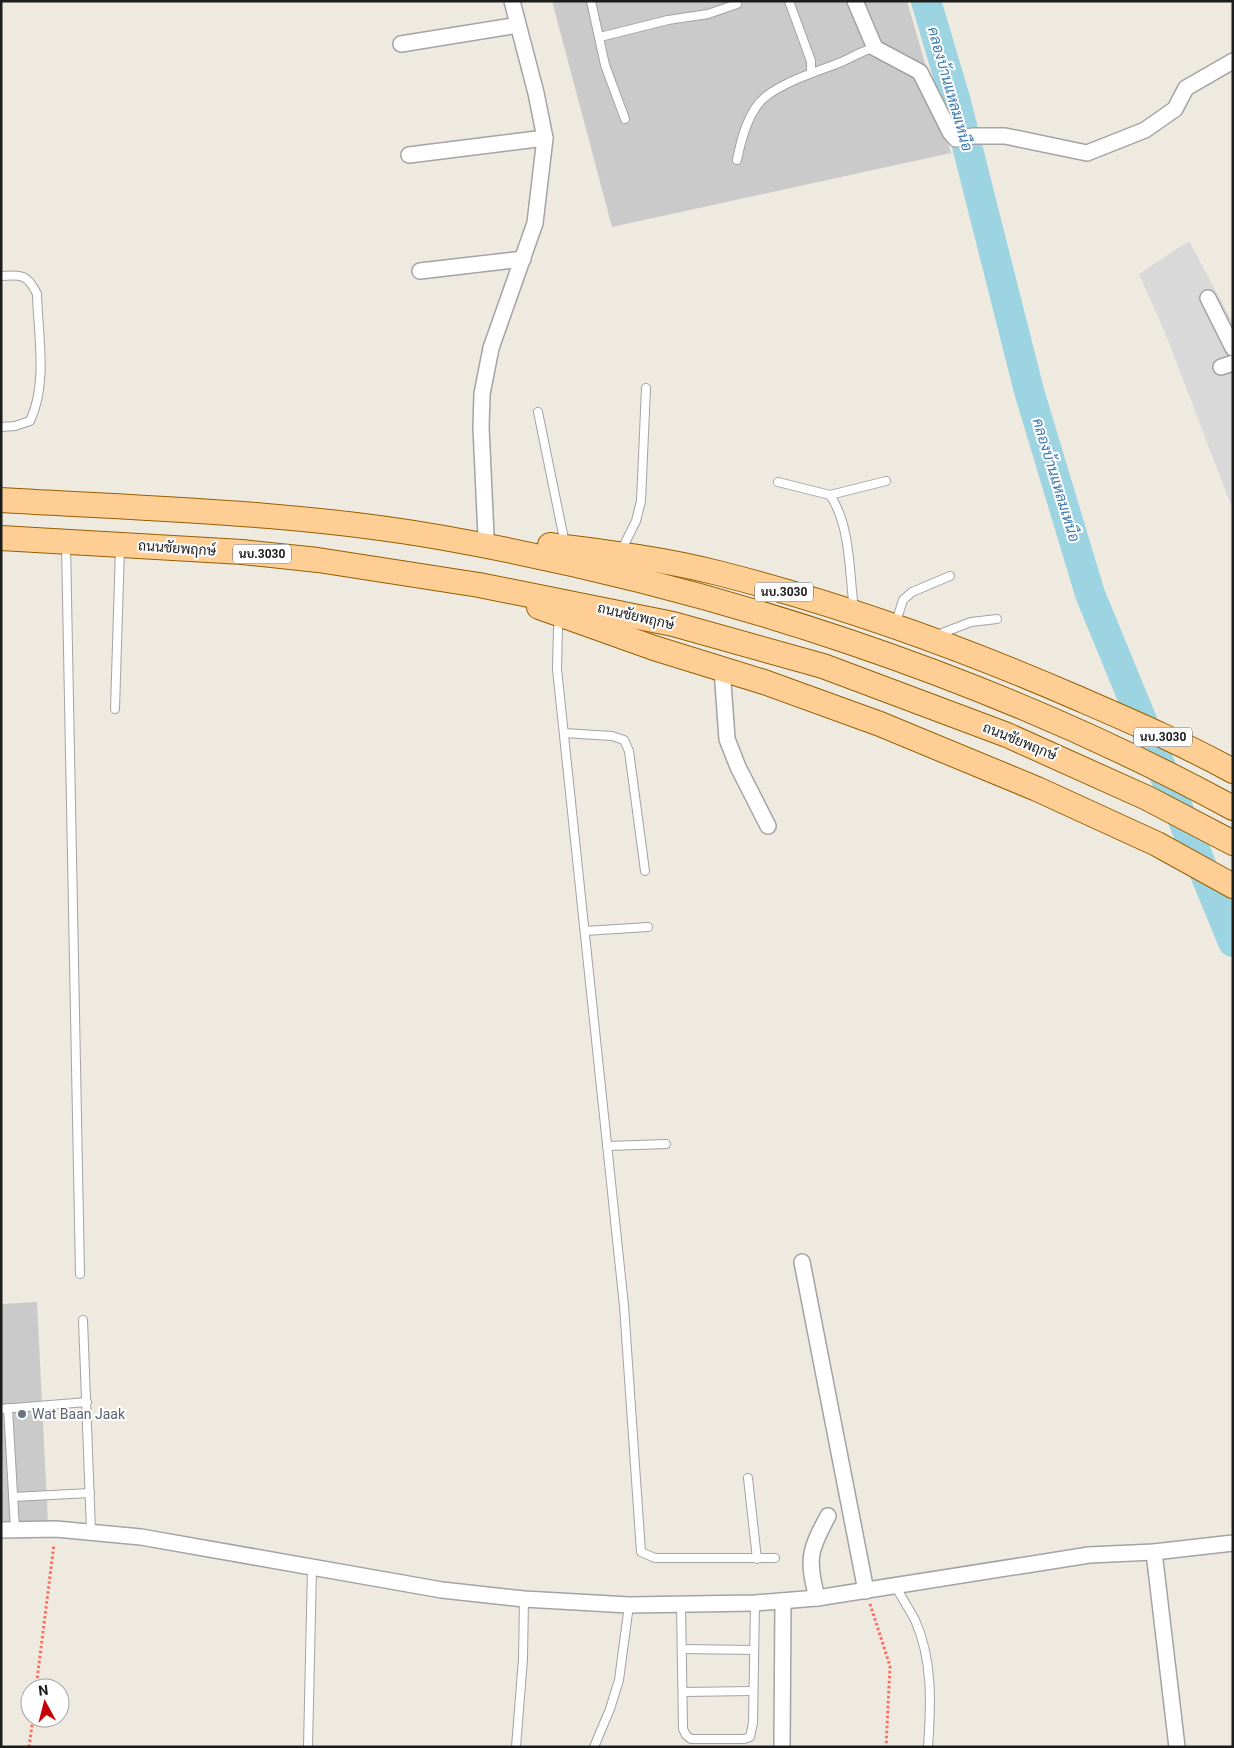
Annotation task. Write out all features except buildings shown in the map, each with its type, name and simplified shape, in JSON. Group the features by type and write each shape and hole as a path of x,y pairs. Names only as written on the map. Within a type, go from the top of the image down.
{"main road":[{"path":"1,495 46,503"},
{"name":"นบ.3030","path":"1,500 280,517 442,537 561,561 736,606 900,660 1044,718 1111,748 1233,808"},
{"name":"นบ.3030","path":"442,537 486,536 618,554 718,573 854,613 988,659 1110,712 1225,766"},
{"name":"ถนนชัยพฤกษ์","path":"1,538 121,544 318,560 479,585 580,604 749,644 823,666 1007,735 1147,798 1233,843"},
{"path":"1,543 55,541"},
{"path":"479,585 561,616 880,724 1037,788 1169,851 1233,886"}],"street":[{"path":"486,536 480,427 482,394 491,348 535,223 545,138 536,93 512,1"},
{"path":"855,1 875,48 920,72 950,132 956,139 973,136 1005,136 1086,153 1145,130 1175,109 1186,88 1233,61"},
{"path":"401,44 518,25"},
{"path":"409,155 545,138"},
{"path":"420,271 523,259"},
{"path":"1208,298 1233,348"},
{"path":"719,668 728,739 738,767 768,826"},
{"path":"802,1262 866,1591"},
{"path":"817,1598 810,1563 812,1548 828,1516"},
{"path":"8,1529 56,1529 91,1532 199,1546 442,1590 629,1605 755,1603 817,1598 1089,1555 1154,1552 1233,1543"},
{"path":"1154,1552 1177,1747"},
{"path":"782,1747 783,1601"}],"lane":[{"path":"591,1 605,65 625,119"},
{"path":"789,1 810,61 811,73"},
{"path":"600,37 668,20 708,14 737,4"},
{"path":"737,160 746,127 764,98 811,73 848,59 866,49 875,48"},
{"path":"1,276 21,275 32,283 37,294 40,382 38,404 30,420 15,426 1,427"},
{"path":"618,554 636,521 641,500 646,388"},
{"path":"538,412 565,547"},
{"path":"778,482 830,495 886,481"},
{"path":"830,495 838,507 845,539 854,613"},
{"path":"55,541 80,1274"},
{"path":"115,709 121,544"},
{"path":"894,626 903,600 912,592 950,576"},
{"path":"561,616 558,628 557,669 624,1306 641,1552 655,1558 775,1558"},
{"path":"928,638 971,622 997,619"},
{"path":"564,733 612,736 624,740 629,751 645,871"},
{"path":"586,931 648,928"},
{"path":"607,1146 666,1144"},
{"path":"84,1320 91,1532"},
{"path":"8,1529 13,1497 4,1408 87,1402"},
{"path":"748,1478 757,1559"},
{"path":"13,1497 90,1493"},
{"path":"308,1747 312,1567"},
{"path":"896,1587 914,1620 928,1663 930,1699 928,1747"},
{"path":"516,1747 523,1659 524,1598"},
{"path":"681,1604 683,1729 691,1739 744,1739 750,1737 753,1723 755,1603"},
{"path":"594,1747 610,1709 619,1680 629,1605"},
{"path":"682,1649 754,1650"},
{"path":"683,1692 753,1691"}],"path":[{"path":"37,1678 56,1529"},
{"path":"866,1591 890,1666 886,1747"},
{"path":"29,1747 32,1728"}],"shaded area":[{"path":"552,1 907,1 951,153 612,227"},
{"path":"1189,241 1233,323 1233,504 1231,505 1166,335 1139,274"},
{"name":"Wat Baan Jaak","path":"37,1302 48,1524 1,1524 1,1304"}],"waterway":[{"name":"คลองบ้านแหลมเหนือ","path":"926,1 956,102 1029,391 1090,594 1233,942"}],"place":[{"name":"Wat Baan Jaak","path":"22,1414"}]}
